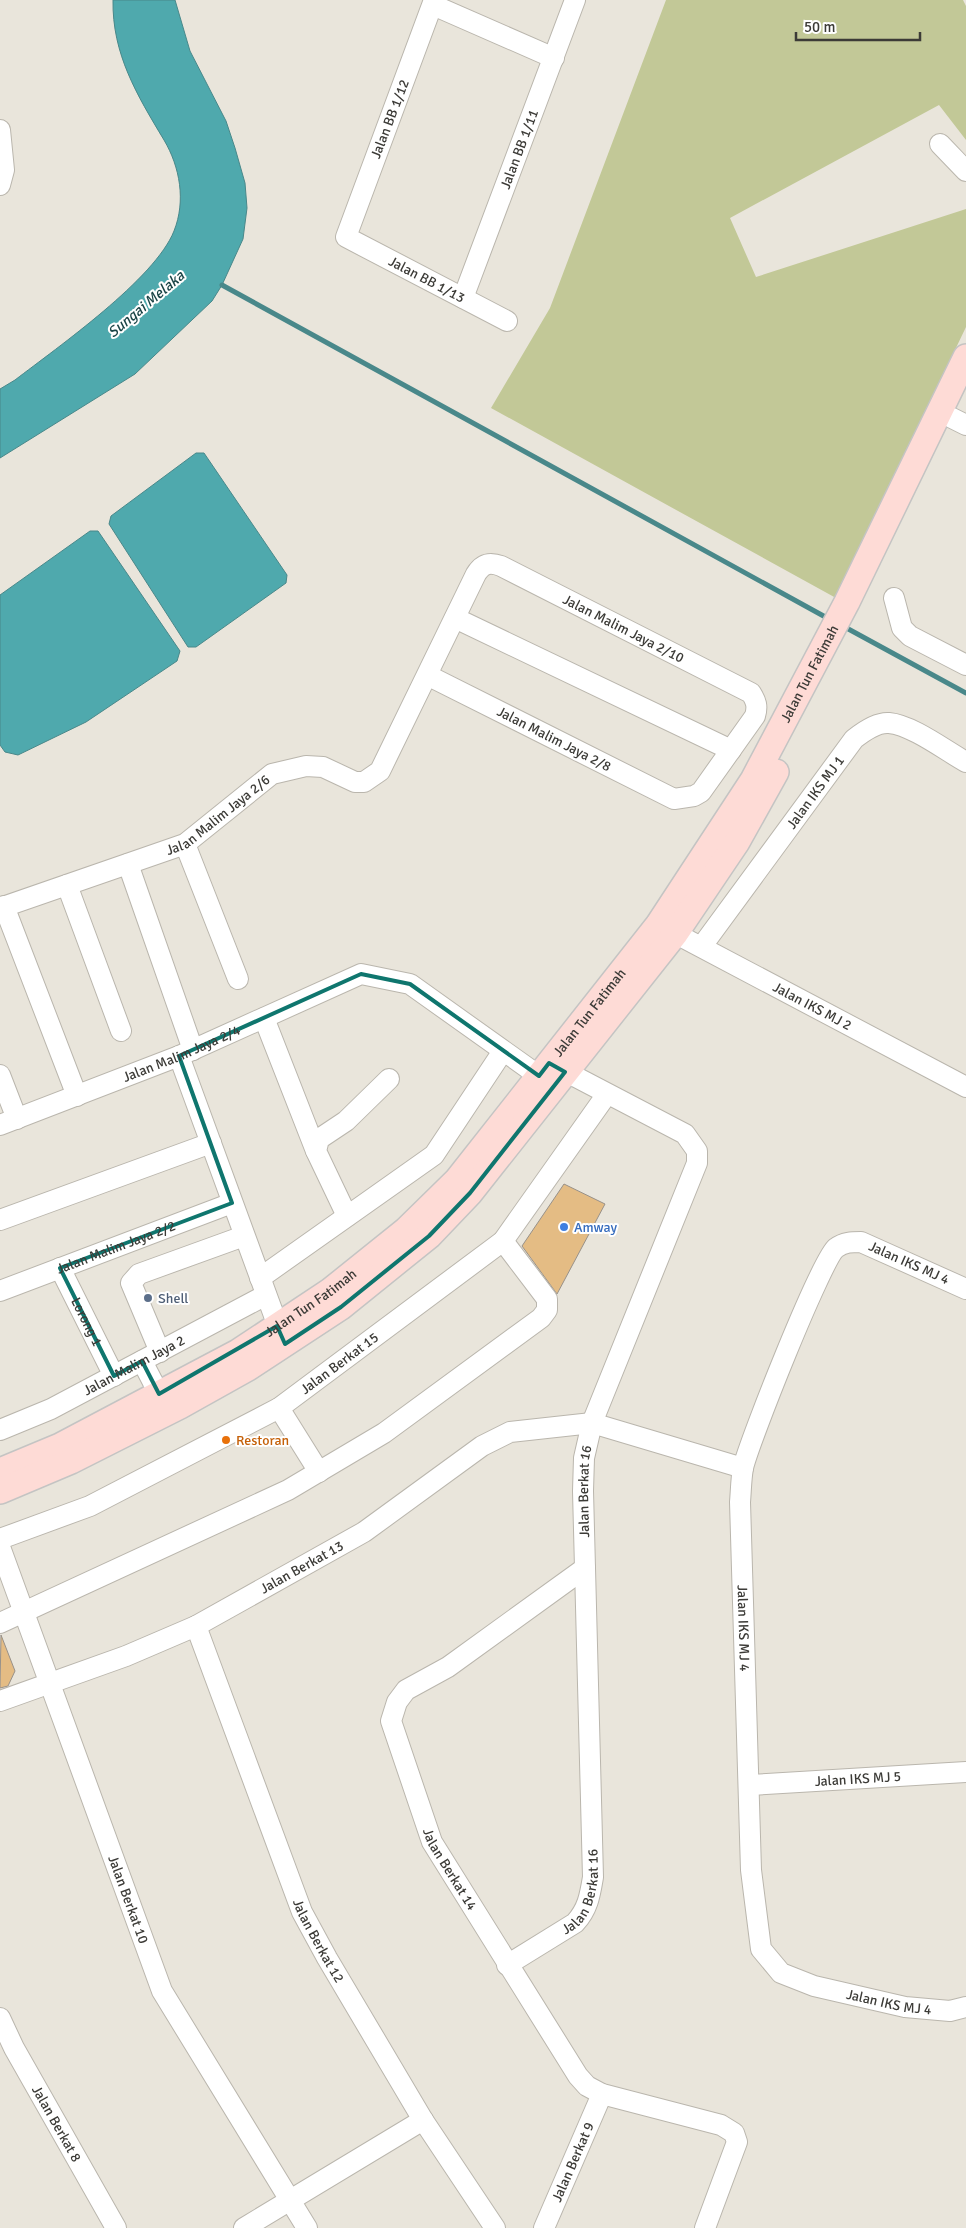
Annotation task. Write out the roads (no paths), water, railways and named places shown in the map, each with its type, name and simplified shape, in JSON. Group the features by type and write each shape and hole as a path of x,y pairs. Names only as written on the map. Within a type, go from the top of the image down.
{"main road":[{"name":"Jalan Tun Fatimah","path":"854,606 966,358"},
{"name":"Jalan Tun Fatimah","path":"0,1491 71,1462 180,1406 248,1368 330,1291 416,1221 457,1180 551,1070 737,842 760,803 826,660 854,606 959,421 966,388"},
{"name":"Jalan Tun Fatimah","path":"0,1470 60,1446 238,1352 281,1335"}],"street":[{"name":"Jalan BB 1/11","path":"463,298 554,58 574,0"},
{"path":"434,2 554,58"},
{"name":"Jalan BB 1/12","path":"346,238 434,2"},
{"path":"0,130 4,170 0,185"},
{"path":"940,144 966,171"},
{"name":"Jalan BB 1/13","path":"346,238 508,321"},
{"name":"Jalan Malim Jaya 2/10","path":"486,564 493,563 501,566 751,693 756,701 755,716 731,750"},
{"name":"Jalan Malim Jaya 2/6","path":"2,907 185,844 272,774 306,766 323,767 355,782 364,782 380,771 476,574 480,567 486,564"},
{"path":"894,598 902,628 906,632 966,665"},
{"path":"455,618 731,750"},
{"name":"Jalan Malim Jaya 2/8","path":"427,675 674,798 683,798 701,792 731,750"},
{"name":"Jalan IKS MJ 1","path":"702,946 854,738 868,728 889,723 910,730 966,762"},
{"path":"185,844 238,979"},
{"path":"128,864 186,1053 211,1143 281,1335"},
{"path":"67,885 120,1031"},
{"path":"2,907 77,1096"},
{"name":"Jalan IKS MJ 2","path":"667,929 966,1087"},
{"name":"Jalan Malim Jaya 2/4","path":"8,1122 186,1053 361,974"},
{"name":"Jalan Berkat 16","path":"361,974 410,984 503,1051 607,1094 685,1134 697,1151 697,1163 592,1423 583,1474 593,1877 588,1903 583,1914 575,1923 507,1964"},
{"path":"264,1018 316,1151 347,1216"},
{"name":"Jalan Malim Jaya 2","path":"0,1430 42,1414 160,1352 263,1287 347,1216 434,1155 503,1051"},
{"path":"0,1075 8,1122"},
{"path":"316,1151 319,1139 346,1122 388,1079"},
{"name":"Jalan Berkat 15","path":"0,1539 90,1506 278,1408 503,1241 607,1094"},
{"path":"0,1220 211,1143"},
{"name":"Jalan Malim Jaya 2/2","path":"0,1291 232,1203"},
{"path":"160,1352 131,1283 133,1279 139,1274 244,1236"},
{"path":"0,1623 288,1490 384,1433 542,1318 546,1310 547,1299 503,1241"},
{"name":"Jalan IKS MJ 4","path":"966,1288 861,1242 846,1242 836,1248 828,1256 814,1287 743,1468 740,1502 750,1785 751,1870 761,1949 781,1972 814,1986 905,2007 950,2010 966,2008"},
{"name":"Lorong 1","path":"60,1268 114,1376"},
{"path":"142,1361 159,1394"},
{"path":"278,1408 319,1472"},
{"path":"592,1423 743,1468"},
{"name":"Jalan Berkat 13","path":"0,1701 126,1656 196,1626 364,1532 495,1438 520,1430 592,1423"},
{"name":"Jalan Berkat 10","path":"0,1547 162,1991 307,2228"},
{"name":"Jalan Berkat 14","path":"585,1568 448,1667 406,1690 397,1702 391,1721 432,1842 578,2076 587,2086 602,2094 721,2125 734,2133 737,2142 705,2228"},
{"name":"Jalan Berkat 12","path":"196,1626 302,1912 327,1958 423,2120 495,2228"},
{"name":"Jalan IKS MJ 5","path":"750,1785 966,1772"},
{"name":"Jalan Berkat 8","path":"0,2018 14,2048 116,2228"},
{"name":"Jalan Berkat 9","path":"544,2228 602,2094"},
{"path":"244,2228 423,2120"}],"water":[{"name":"Sungai Melaka","path":"113,0 175,0 190,51 226,121 245,183 247,208 243,239 222,285 212,301 135,374 0,458 0,389 15,380 79,331 127,291 163,250 178,220 180,184 174,161 170,150 144,107 128,73 117,38"},
{"path":"196,453 204,453 287,575 286,583 196,647 188,647 109,524 111,516"},
{"path":"90,531 98,531 180,651 177,661 86,722 18,755 5,752 0,745 0,595"}],"waterway":[{"path":"222,285 829,619"},
{"path":"841,625 966,693"}],"place":[{"name":"Amway","path":"564,1227"},
{"name":"Shell","path":"148,1298"},
{"name":"Restoran","path":"226,1440"}]}
